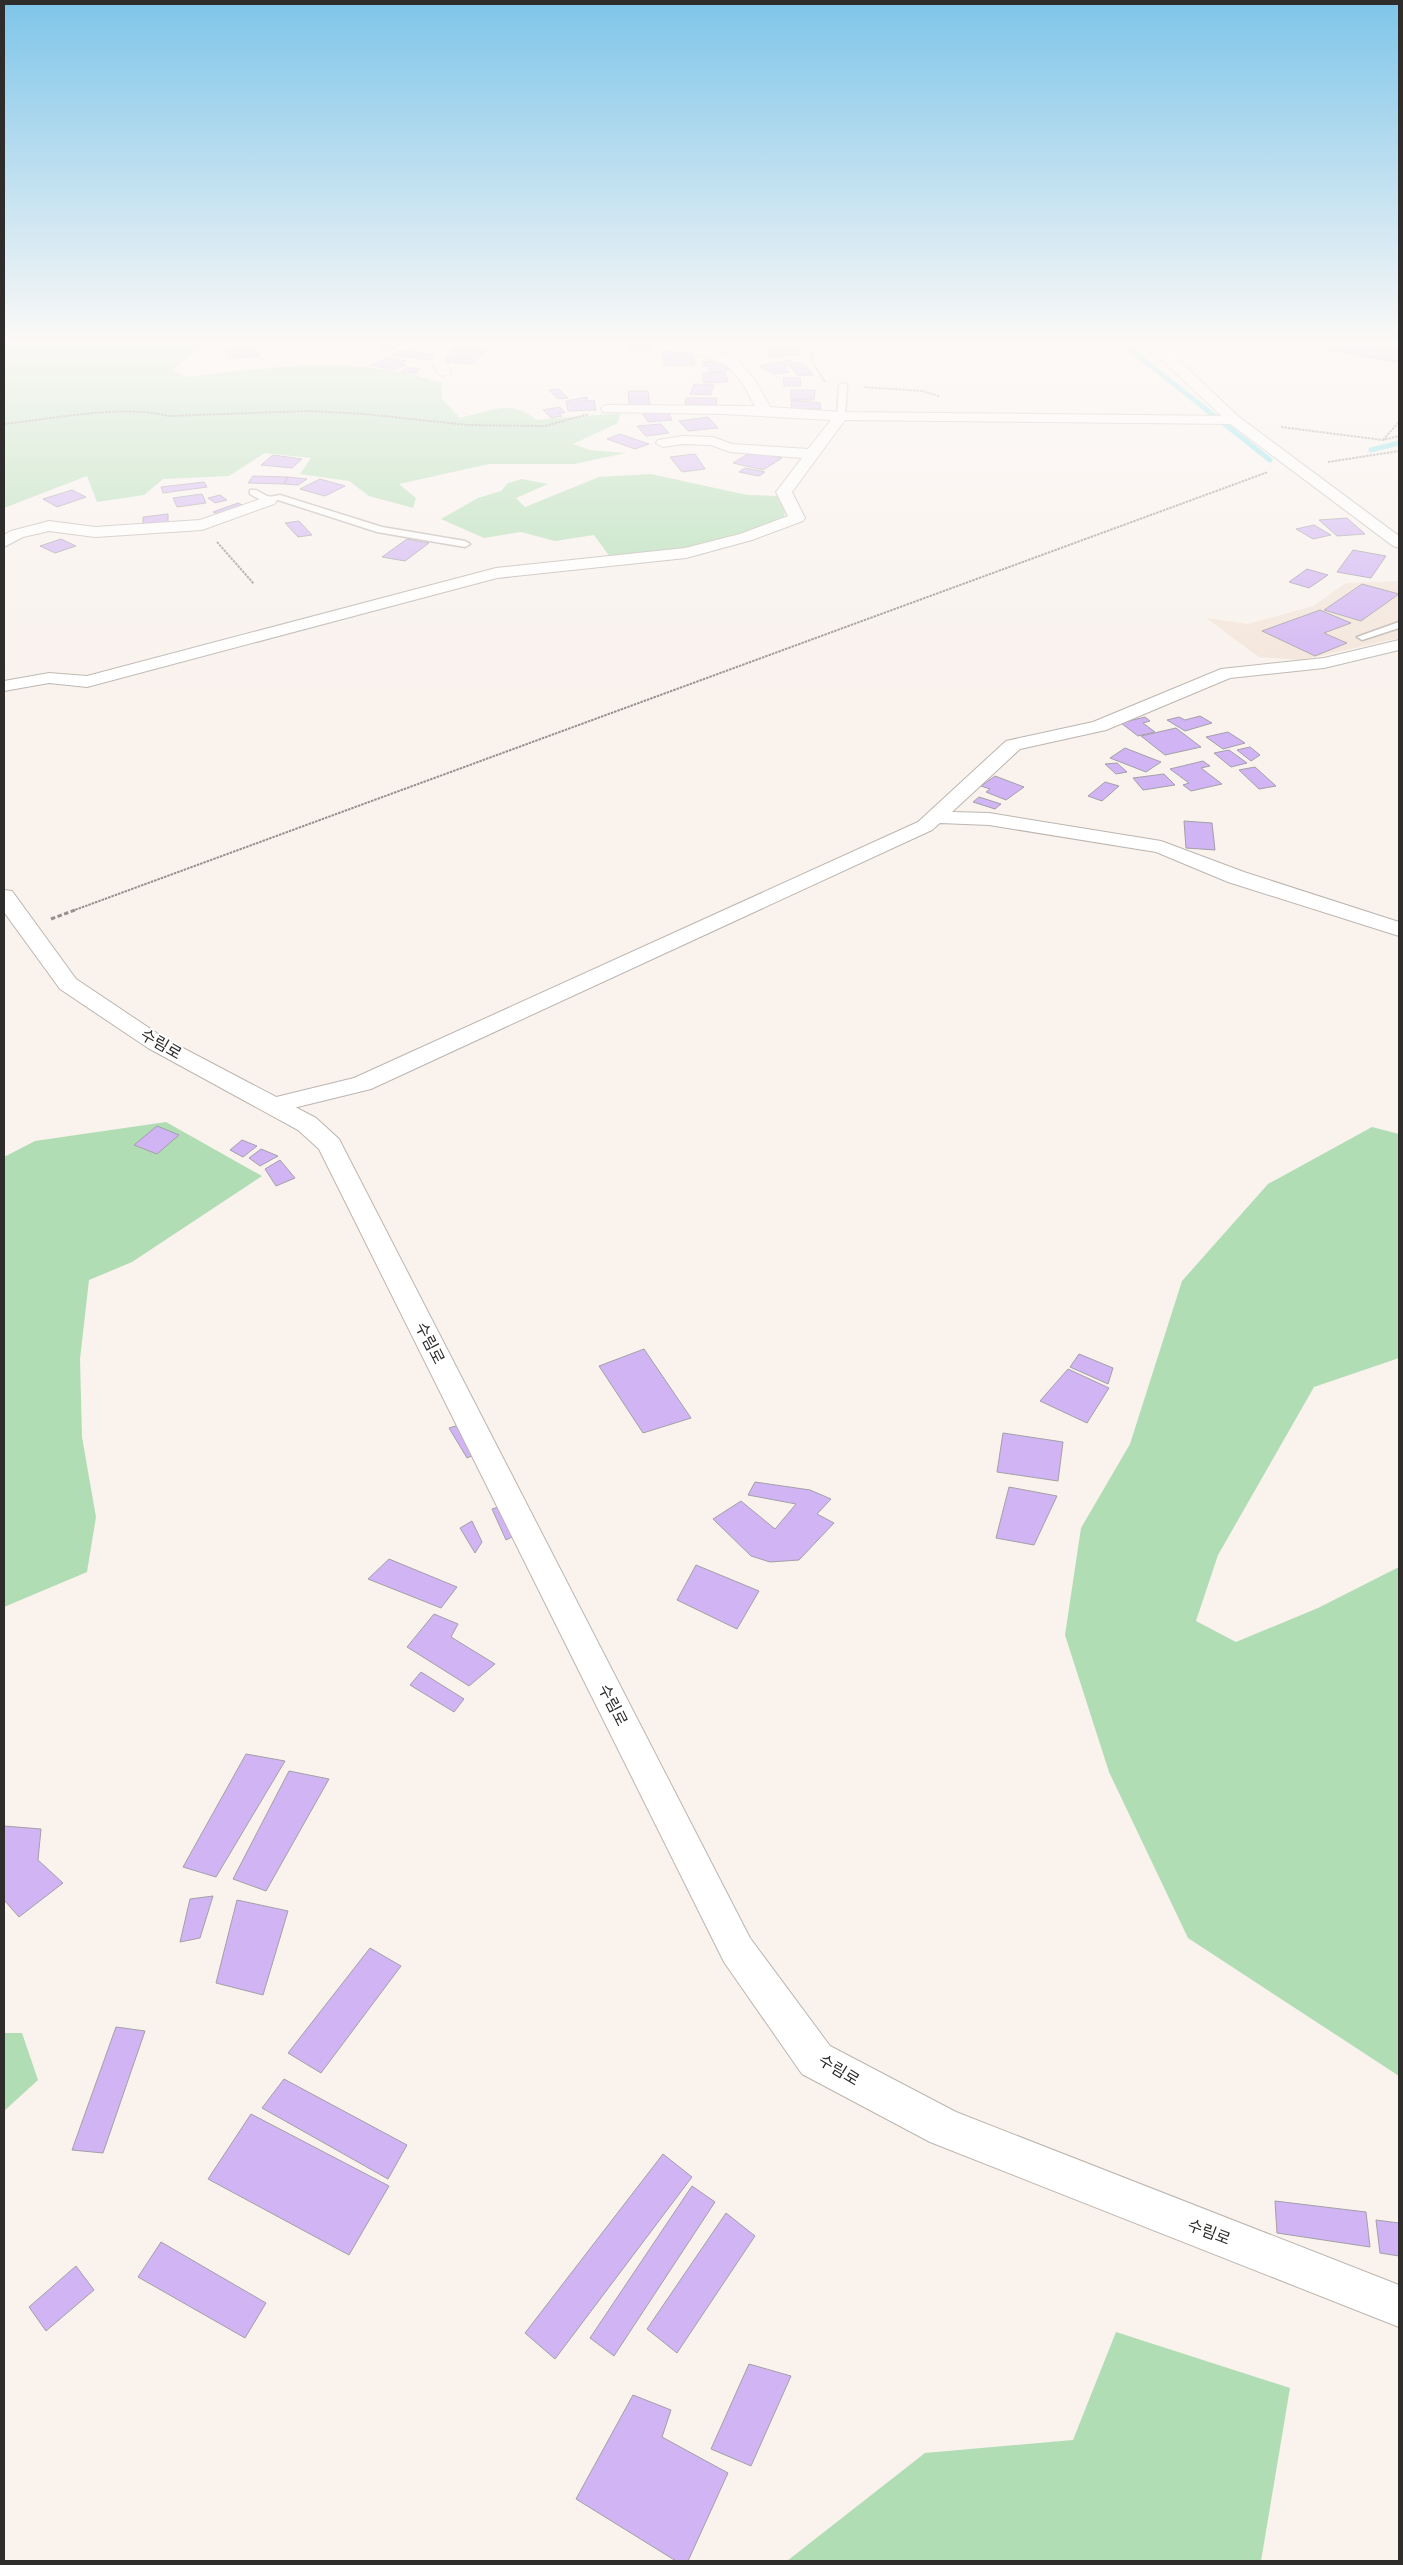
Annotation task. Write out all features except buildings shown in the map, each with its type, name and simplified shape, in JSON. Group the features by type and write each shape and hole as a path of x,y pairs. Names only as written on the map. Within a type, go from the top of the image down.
{"street":[{"path":"4,686 49,678 87,682 496,573 686,553 737,539 796,518 784,492 808,459"},
{"path":"1285,459 1399,544"},
{"path":"4,542 17,534 49,526 95,532 202,525 269,501"},
{"path":"273,1105 362,1084 925,826 1013,745 1099,726 1227,673 1324,663 1399,645"},
{"path":"934,818 989,819 1161,847 1236,876 1399,929"},
{"name":"수림로","path":"4,896 25,928 68,984 156,1043 307,1124 330,1145 737,1950 816,2060 944,2128 1399,2306"}],"lane":[{"path":"253,492 269,501 277,497 380,530 465,544"},
{"path":"1362,637 1399,624"}],"path":[{"path":"25,928 1295,465 1342,459"},
{"path":"202,525 254,584"}],"shaded area":[{"path":"1399,581 1399,638 1302,660 1259,657 1206,618 1248,624 1313,606 1346,583"}],"green space":[{"path":"4,459 256,459 229,476 163,479 144,495 97,502 87,476 4,508"},
{"path":"311,459 599,459 574,464 489,464 399,484 416,498 413,508 369,496 349,481 300,474"},
{"path":"651,474 747,495 779,496 785,513 783,520 688,549 610,557 594,535 555,541 521,532 484,538 441,519 478,498 501,491 508,483 522,479 548,484 516,498 525,507 599,477"},
{"path":"166,1122 262,1176 132,1262 89,1280 80,1359 82,1437 96,1517 87,1572 4,1607 4,1157 35,1141"},
{"path":"1372,1127 1399,1134 1399,1358 1314,1387 1218,1555 1196,1621 1236,1642 1318,1608 1399,1567 1399,2076 1188,1938 1109,1772 1065,1635 1081,1528 1130,1444 1182,1281 1268,1184"},
{"path":"4,2033 22,2033 38,2080 4,2111"},
{"path":"1116,2332 1290,2388 1261,2561 787,2561 925,2453 1073,2440"}]}
